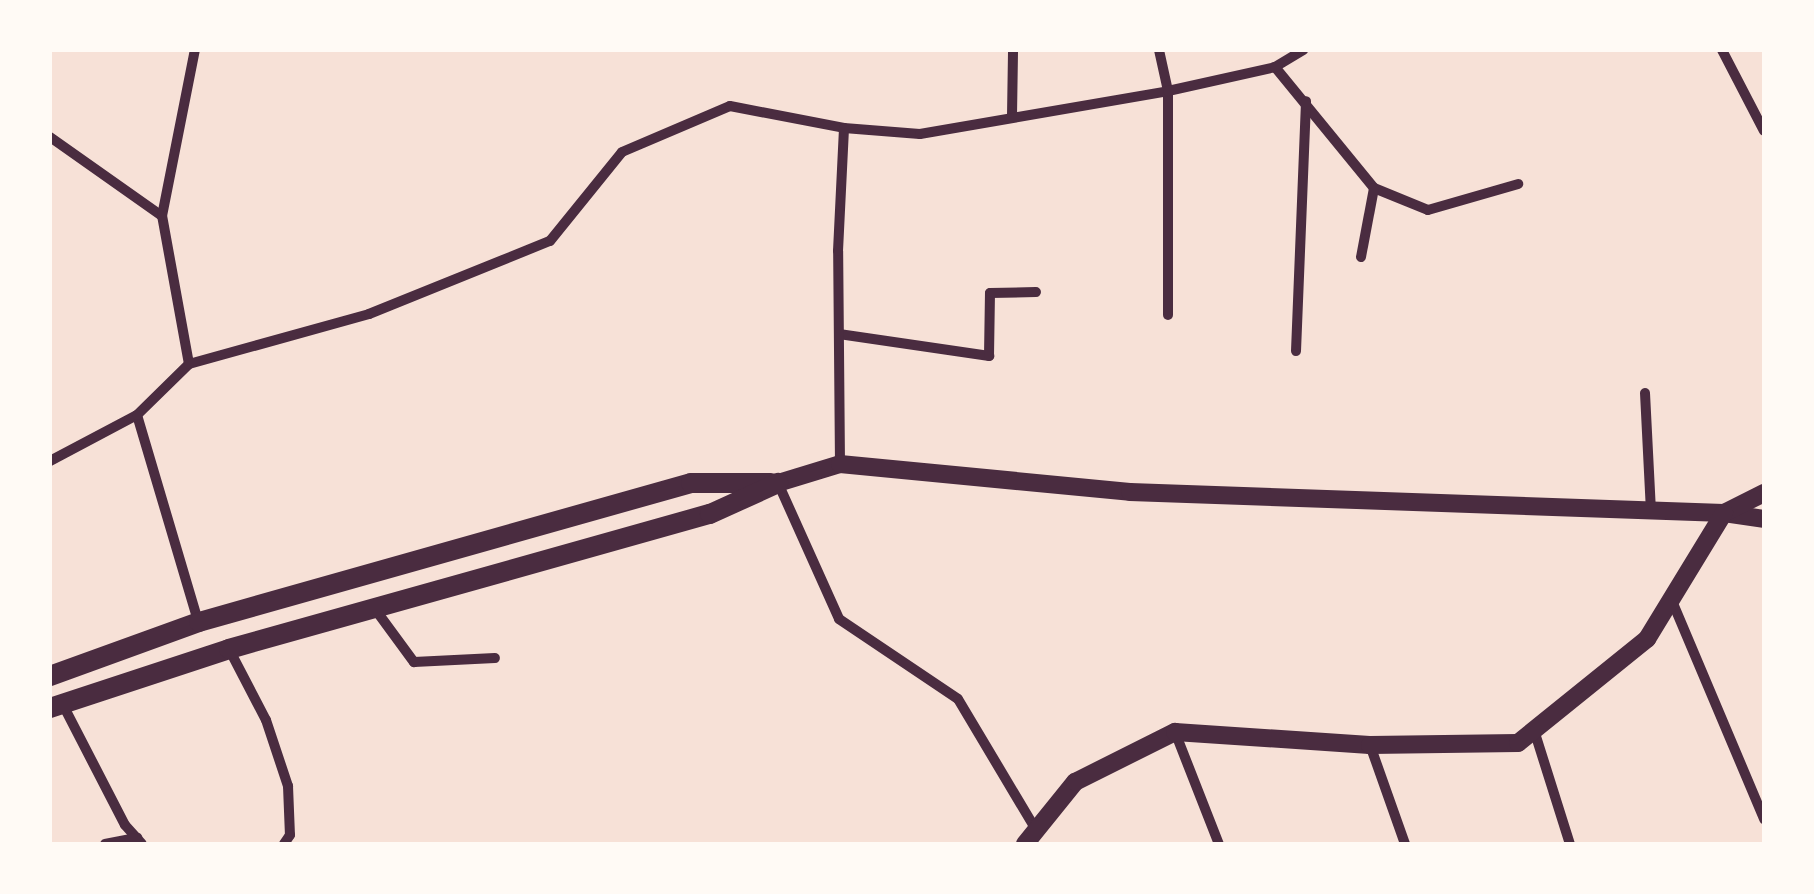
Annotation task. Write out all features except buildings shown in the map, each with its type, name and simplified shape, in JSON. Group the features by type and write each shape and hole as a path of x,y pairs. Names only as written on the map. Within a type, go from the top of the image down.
{"main road":[{"path":"50,676 198,622 691,483 778,483"},
{"path":"56,705 229,649 710,514 778,483"}],"street":[{"path":"189,364 162,216 195,50"},
{"path":"1012,116 1013,50"},
{"path":"1159,50 1168,92 1168,316"},
{"path":"50,461 137,414 189,364 370,314 550,241 622,152 730,106 844,128 920,134 1168,92 1275,66 1303,50"},
{"path":"1722,50 1764,131"},
{"path":"1275,66 1374,188 1428,210 1518,184"},
{"path":"1296,351 1306,100"},
{"path":"840,464 844,128"},
{"path":"50,137 162,216"},
{"path":"1360,257 1374,188"},
{"path":"839,334 989,356 990,292 1036,292"},
{"path":"1646,393 1651,511"},
{"path":"137,414 198,622"},
{"path":"1764,493 1724,513 1648,638 1518,743 1370,745 1175,732 1074,782 1030,837 958,699 839,618 778,483 840,464 1130,492 1724,513 1764,518"},
{"path":"1671,600 1764,820"},
{"path":"374,609 414,662 495,658"},
{"path":"229,649 266,720 288,786 286,840 301,844"},
{"path":"56,705 124,825 140,841"},
{"path":"1534,729 1570,844"},
{"path":"1175,732 1219,844"},
{"path":"1370,745 1406,844"},
{"path":"105,844 140,841"}]}
